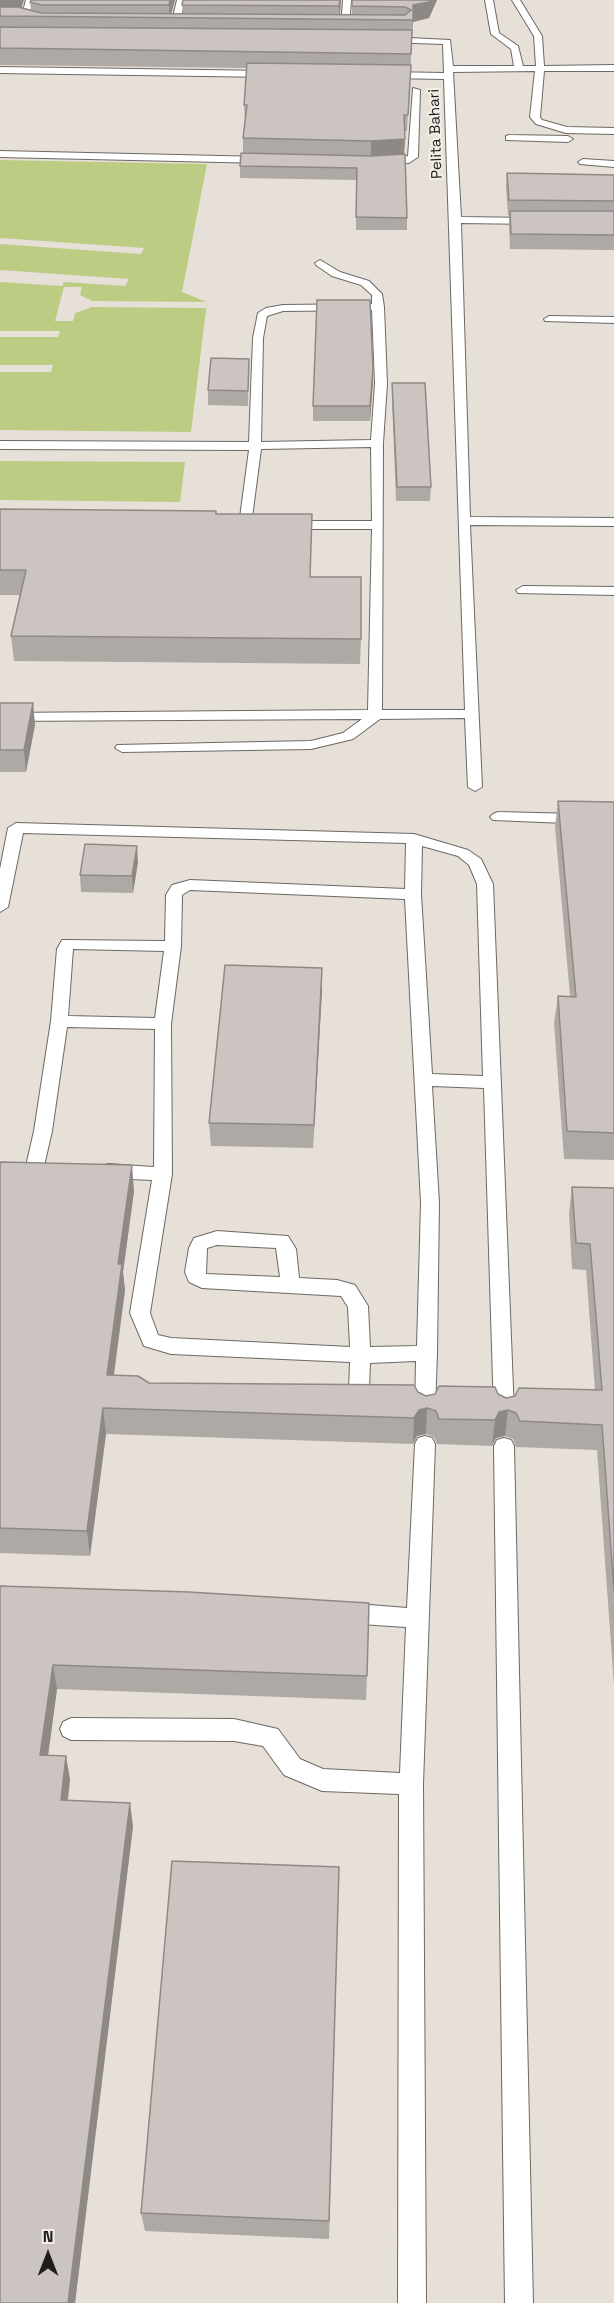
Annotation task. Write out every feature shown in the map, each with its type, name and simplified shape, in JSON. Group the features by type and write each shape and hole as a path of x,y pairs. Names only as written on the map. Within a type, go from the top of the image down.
{"lane":[{"path":"23,19 30,0"},
{"path":"175,26 182,0"},
{"path":"345,27 348,0"},
{"path":"489,0 495,34 515,48 519,68"},
{"path":"516,0 538,36 540,68 535,117 538,122 554,128 614,132"},
{"path":"11,19 23,19 30,24 43,25"},
{"path":"164,26 187,26"},
{"path":"334,27 356,27"},
{"path":"436,30 444,41"},
{"path":"380,40 444,41"},
{"name":"Pelita Bahari","path":"444,41 447,42 450,72 475,787"},
{"path":"375,75 519,68 614,68"},
{"path":"0,70 281,74"},
{"path":"371,163 400,161 413,157 416,90"},
{"path":"509,138 614,139"},
{"path":"0,154 278,160"},
{"path":"584,162 614,164"},
{"path":"456,220 543,221"},
{"path":"320,263 336,274 372,287 377,294 379,307 381,384 377,443 375,716"},
{"path":"245,525 255,446 258,338 262,315 270,310 283,308 379,307"},
{"path":"549,319 614,320"},
{"path":"0,445 255,446 377,443"},
{"path":"464,521 614,522"},
{"path":"278,525 378,525"},
{"path":"523,590 614,591"},
{"path":"0,717 473,714"},
{"path":"122,748 311,745 348,736 375,716"},
{"path":"498,817 614,820"},
{"path":"0,907 8,828 414,838 463,853 476,862 485,884 490,1082 504,1413"},
{"path":"414,838 413,894 430,1203 425,1411"},
{"path":"413,894 190,885 178,888 174,895 173,946 163,1024 163,1174 156,1204 140,1313 151,1341 171,1346 360,1355 427,1353"},
{"path":"55,1168 26,1166 43,1131 59,1021 65,950 68,944 173,946"},
{"path":"59,1021 163,1024"},
{"path":"422,1080 490,1082"},
{"path":"85,1169 163,1174"},
{"path":"290,1285 287,1249 281,1241 217,1238 201,1243 198,1248 195,1272 196,1277 202,1281 348,1290 358,1306 360,1355 356,1396 325,1399"},
{"path":"412,2303 411,1784 425,1444"},
{"path":"504,1446 519,2303"},
{"path":"319,1612 418,1618"},
{"path":"71,1729 234,1730 270,1737 292,1767 322,1780 411,1784"}],"shaded area":[{"path":"0,160 207,164 182,292 207,302 191,432 0,430"},
{"path":"0,461 185,462 180,502 0,500"}],"pier":[{"path":"0,238 144,248 141,254 0,244"},
{"path":"0,270 129,279 125,286 64,282 62,286 0,282"},
{"path":"64,287 82,287 80,295 92,301 207,302 206,308 92,307 75,313 73,321 55,321"},
{"path":"0,331 60,331 58,337 0,337"},
{"path":"0,365 53,365 51,372 0,372"}],"building":[{"path":"31,0 170,0 169,5 42,5 30,2"},
{"path":"183,0 340,0 339,6 182,5"},
{"path":"352,0 430,0 413,5 413,20 0,16 0,7 18,7 41,13 405,15 411,10 405,7 352,6"},
{"path":"0,27 412,30 411,54 0,48"},
{"path":"247,63 411,65 408,115 404,115 405,139 371,141 243,138 247,105 244,105"},
{"path":"241,153 371,156 405,154 407,218 356,217 357,168 240,166"},
{"path":"507,173 614,175 614,201 509,200"},
{"path":"510,211 614,211 614,235 511,234"},
{"path":"317,300 370,300 373,369 370,406 313,406"},
{"path":"211,358 249,359 248,391 208,390"},
{"path":"392,383 425,383 431,487 397,487"},
{"path":"0,509 312,514 310,577 361,577 361,639 11,636 26,570 0,570"},
{"path":"0,703 33,703 24,750 0,750"},
{"path":"558,801 614,802 614,1133 567,1131 558,996 576,997"},
{"path":"85,844 137,846 132,876 80,875"},
{"path":"225,965 322,968 314,1125 209,1123"},
{"path":"0,1162 132,1165 118,1264 122,1264 107,1375 138,1376 149,1383 414,1385 418,1392 426,1396 435,1394 439,1386 495,1387 498,1394 506,1398 515,1396 519,1388 602,1390 590,1244 576,1243 572,1187 614,1188 614,1591 602,1425 520,1421 516,1413 508,1410 499,1412 495,1420 439,1419 436,1411 427,1408 419,1410 414,1418 103,1408 87,1531 0,1528"},
{"path":"0,1586 189,1592 369,1603 367,1676 53,1665 40,1755 66,1756 61,1800 130,1803 68,2303 0,2303"},
{"path":"172,1861 339,1867 329,2221 141,2213"}]}
